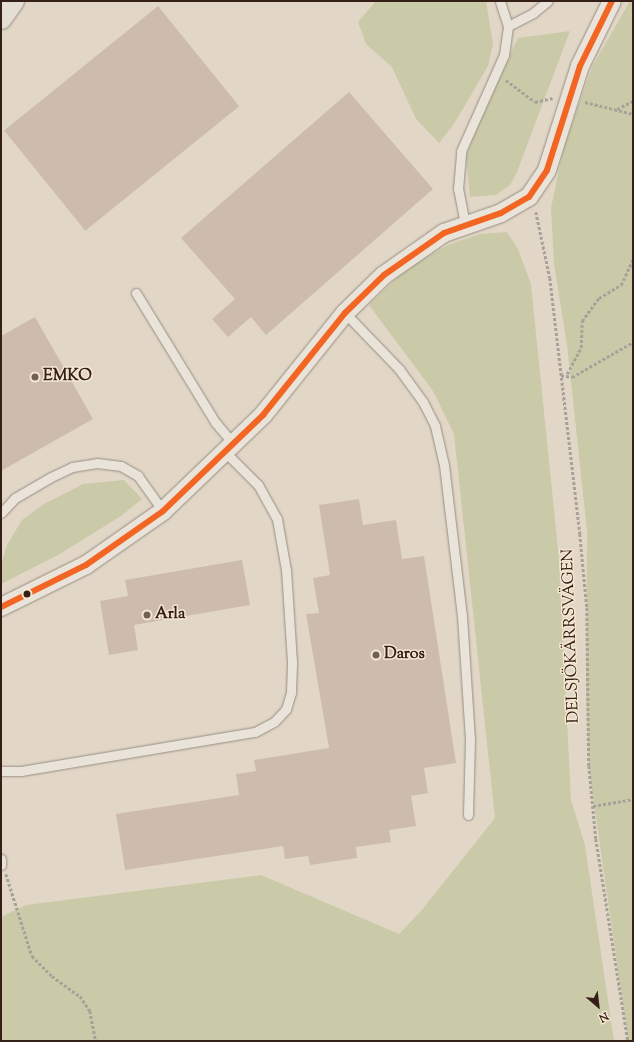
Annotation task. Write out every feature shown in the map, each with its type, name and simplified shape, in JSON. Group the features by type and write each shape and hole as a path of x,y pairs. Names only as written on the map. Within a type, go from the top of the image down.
{"highway":[{"path":"1,18 13,1"}],"street":[{"path":"1,607 86,565 163,511 230,449 263,415 345,313 384,275 444,233 465,224 501,213 528,197 547,170 580,66 612,1"}],"lane":[{"path":"465,224 458,189 461,151 504,55 508,26 500,1"},
{"path":"508,26 533,13 548,1"},
{"path":"1,771 21,771 255,732 274,722 286,709 290,693 292,662 286,570 277,519 258,484 230,449 136,293"},
{"path":"345,313 399,369 423,402 435,426 444,465 462,616 470,739 468,815"},
{"path":"1,513 15,498 51,477 72,467 97,463 121,466 138,476 163,511"}],"path":[{"path":"616,110 633,101"},
{"name":"DELSJÖKÄRRSVÄGEN","path":"528,197 534,207 546,251 562,375 587,608 586,690 593,806 628,1041"},
{"path":"567,374 581,348 582,321 599,298 621,285 633,259"},
{"path":"562,375 567,374 572,376 633,342"},
{"path":"593,806 633,798"},
{"path":"1,863 32,956 52,976 80,996 90,1011 96,1041"}],"green space":[{"path":"376,1 486,1 493,44 488,66 454,124 439,143 416,119 392,67 366,44 358,22"},
{"path":"630,1 633,1 633,1041 628,1040 589,769 586,692 587,531 567,345 554,264 551,208 564,146 592,67"},
{"path":"570,31 517,172 510,185 496,195 470,197 466,156 479,122 518,38"},
{"path":"507,232 518,249 531,284 559,559 571,800 585,845 614,1041 1,1041 1,917 26,905 261,875 399,934 421,911 495,818 454,434 433,391 369,305 406,269 448,245 480,234"},
{"path":"124,480 142,499 121,516 58,555 1,584 1,565 7,545 22,520 44,504 83,484"}],"building":[{"path":"158,6 239,106 85,231 4,131"},
{"path":"349,92 433,189 266,335 251,317 228,337 212,319 235,299 181,238"},
{"name":"EMKO","path":"35,317 93,419 1,471 1,336"},
{"name":"Daros","path":"359,499 363,525 396,520 402,559 424,556 456,763 424,768 428,793 411,796 416,826 389,830 391,842 356,847 357,858 310,865 308,856 285,859 283,846 125,870 116,814 239,795 236,774 256,771 254,760 329,748 306,614 319,613 313,578 330,575 319,505"},
{"name":"Arla","path":"242,560 250,605 134,625 138,650 109,655 100,601 128,596 125,580"}],"transit line":[{"path":"1,607 86,565 163,511 263,415 345,313 384,275 444,233 501,213 529,197 547,170 580,66 612,1"}],"place":[{"name":"EMKO","path":"35,377"},
{"name":"Arla","path":"147,615"},
{"name":"Daros","path":"376,655"}]}
